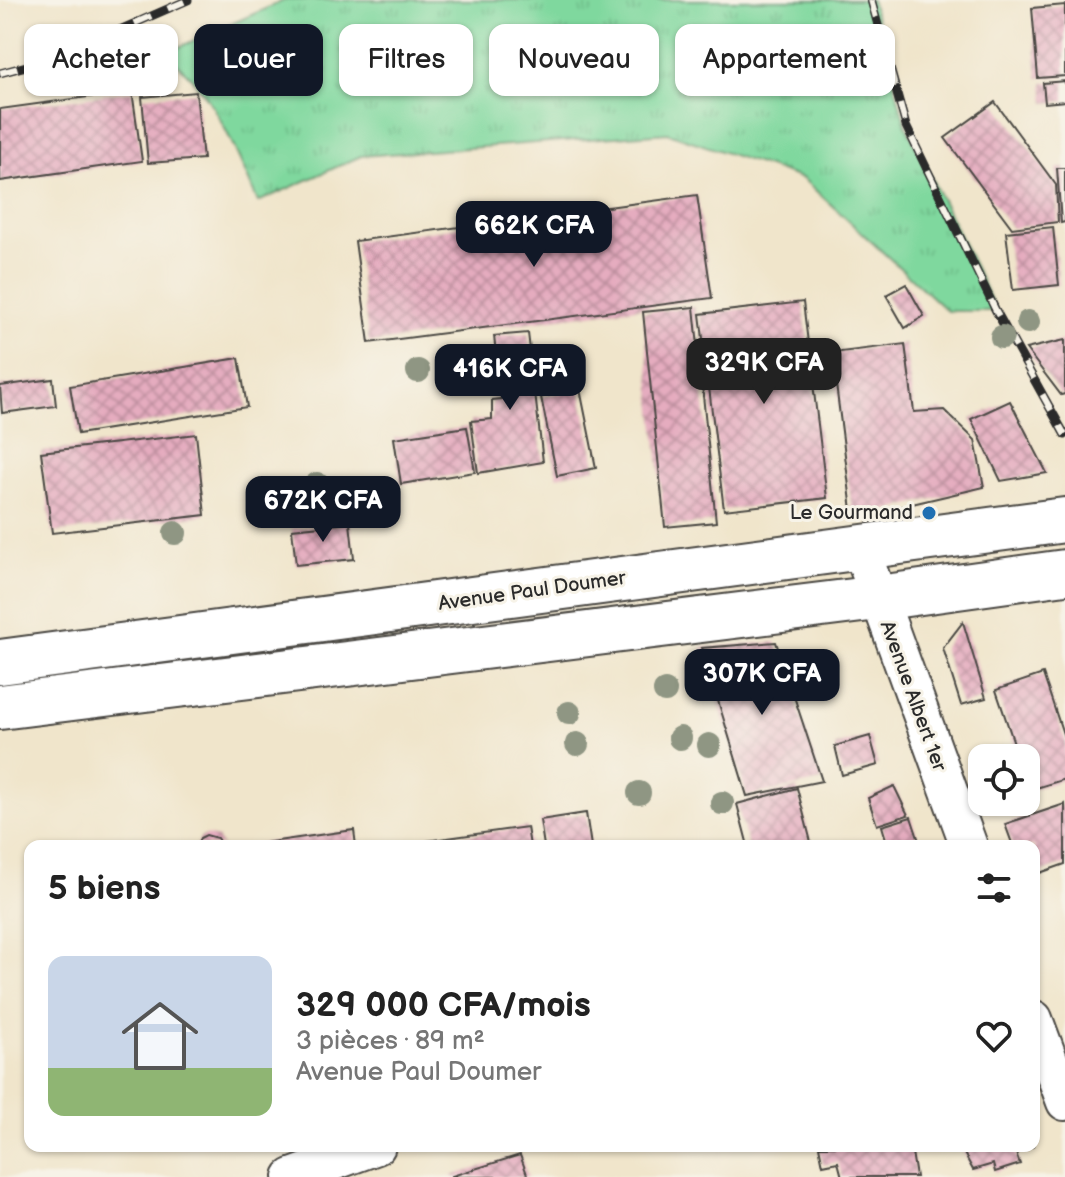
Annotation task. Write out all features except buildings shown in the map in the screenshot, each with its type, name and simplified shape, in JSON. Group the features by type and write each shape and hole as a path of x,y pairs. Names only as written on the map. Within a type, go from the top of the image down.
{"main road":[{"name":"Avenue Paul Doumer","path":"0,662 1065,520"},
{"path":"0,707 1065,572"},
{"path":"189,638 195,683"}],"street":[{"name":"Avenue Albert 1er","path":"860,546 967,840"},
{"path":"1040,1035 1065,1102"},
{"path":"292,1177 361,1152"}],"green space":[{"path":"285,0 871,0 878,24 675,24 675,96 895,96 895,86 906,126 996,311 947,311 803,179 668,133 361,156 258,202 224,126 206,96 323,96 323,24 231,24"},
{"path":"194,41 194,81 178,65 178,48"}],"railway":[{"path":"0,73 53,59 188,0"},
{"path":"871,0 906,126 996,311 1065,435"}],"place":[{"name":"Le Gourmand","path":"929,513"}]}
